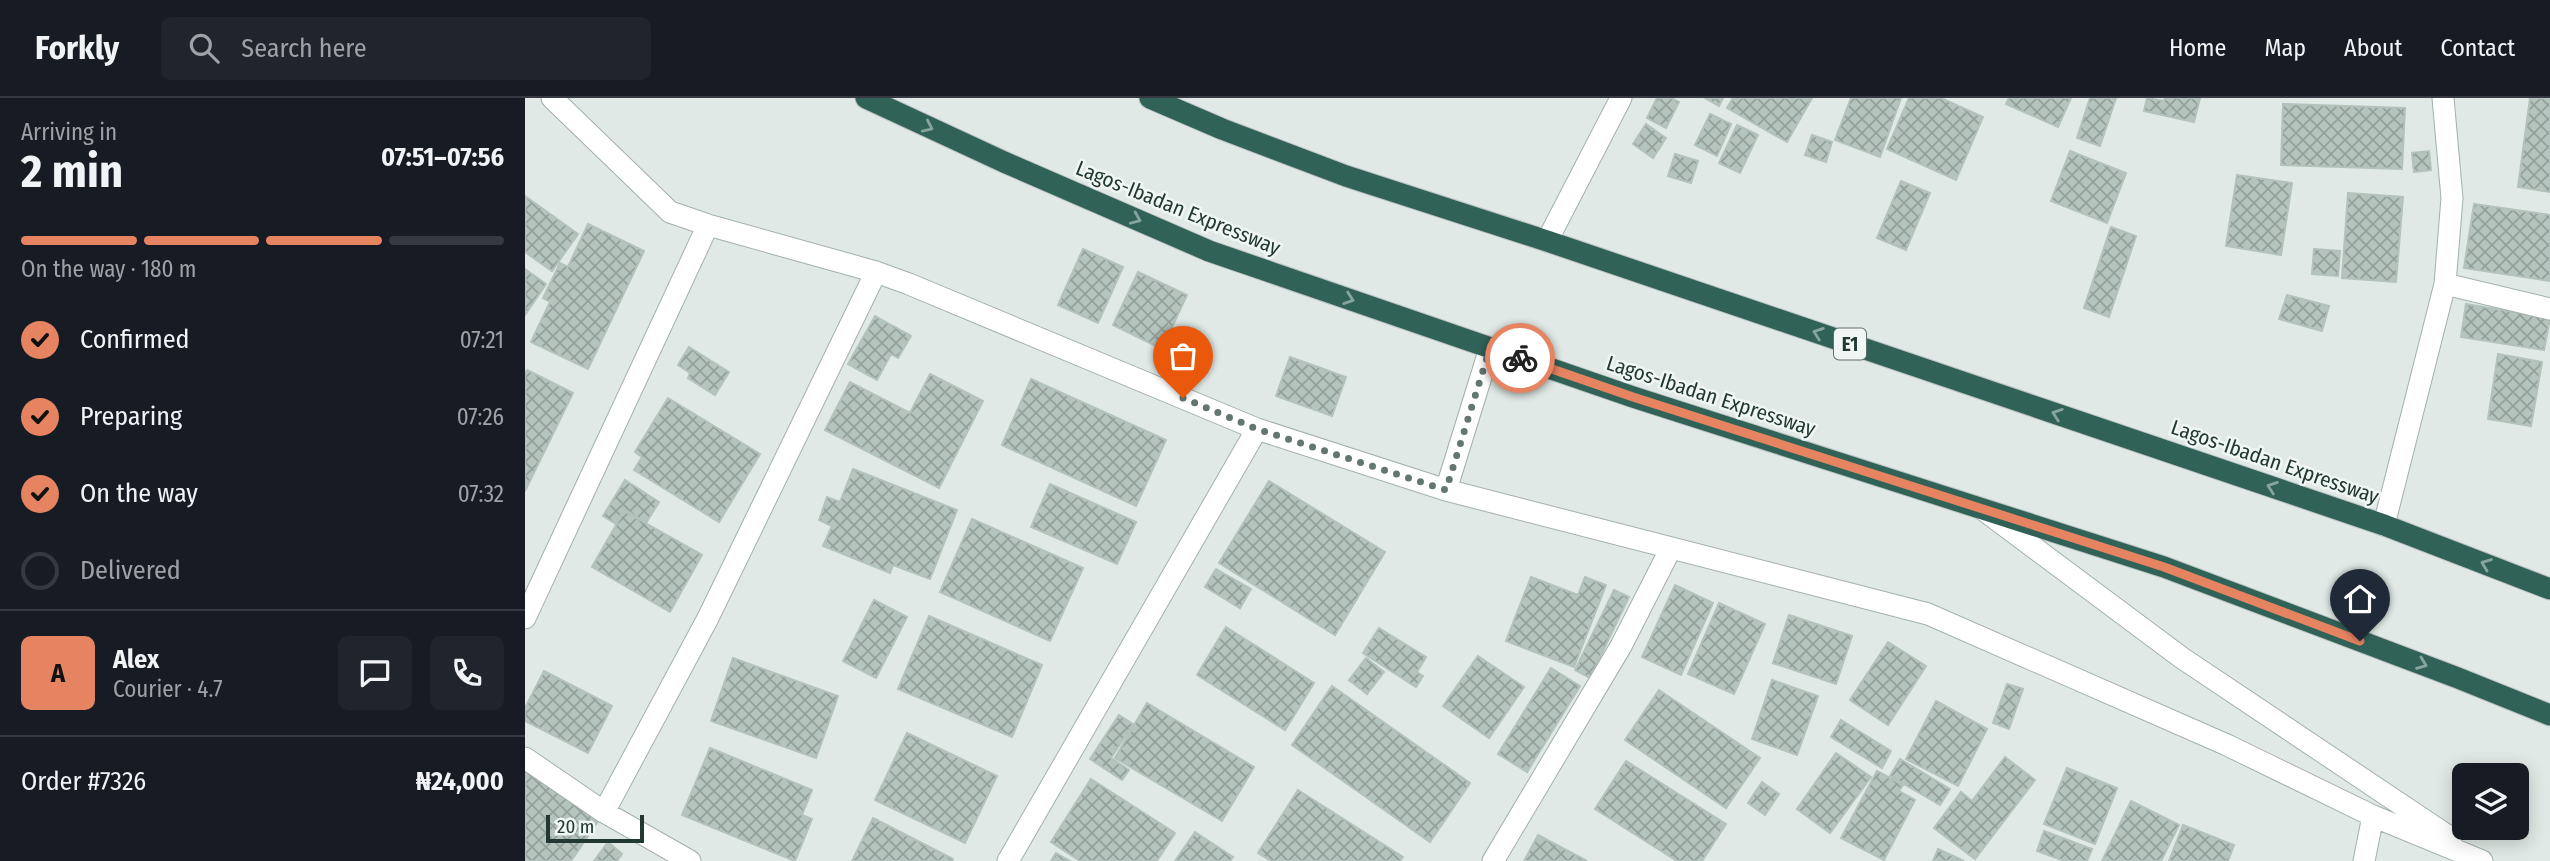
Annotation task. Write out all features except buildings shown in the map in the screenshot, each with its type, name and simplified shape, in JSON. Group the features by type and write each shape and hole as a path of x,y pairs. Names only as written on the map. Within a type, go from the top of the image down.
{"highway":[{"name":"Lagos-Ibadan Expressway","path":"866,98 1004,162 1209,251 1646,401 2164,567 2550,715"},
{"name":"Lagos-Ibadan Expressway","path":"1150,98 1222,130 1346,176 1547,241 2384,525 2550,589"},
{"path":"2520,577 2550,582"}],"street":[{"path":"552,98 670,212 876,272 1257,429 1446,490 1670,550 1928,614 2227,745 2373,816 2483,861"},
{"path":"1547,241 1621,98"},
{"path":"2384,525 2445,285 2452,198 2443,98"},
{"path":"525,618 708,225"},
{"path":"604,812 708,618 876,272"},
{"path":"2445,285 2550,309"},
{"path":"1446,490 1490,348"},
{"path":"1008,861 1257,429"},
{"path":"1982,508 2182,658 2483,861"},
{"path":"1493,861 1621,646 1670,550"},
{"path":"525,758 604,812 690,861"},
{"path":"2364,861 2373,816"}],"way so far":[{"path":"1183,398 1257,429 1446,490 1490,348 1520,358"}],"route":[{"path":"1520,358 1633,397 2164,567 2360,641"}]}
